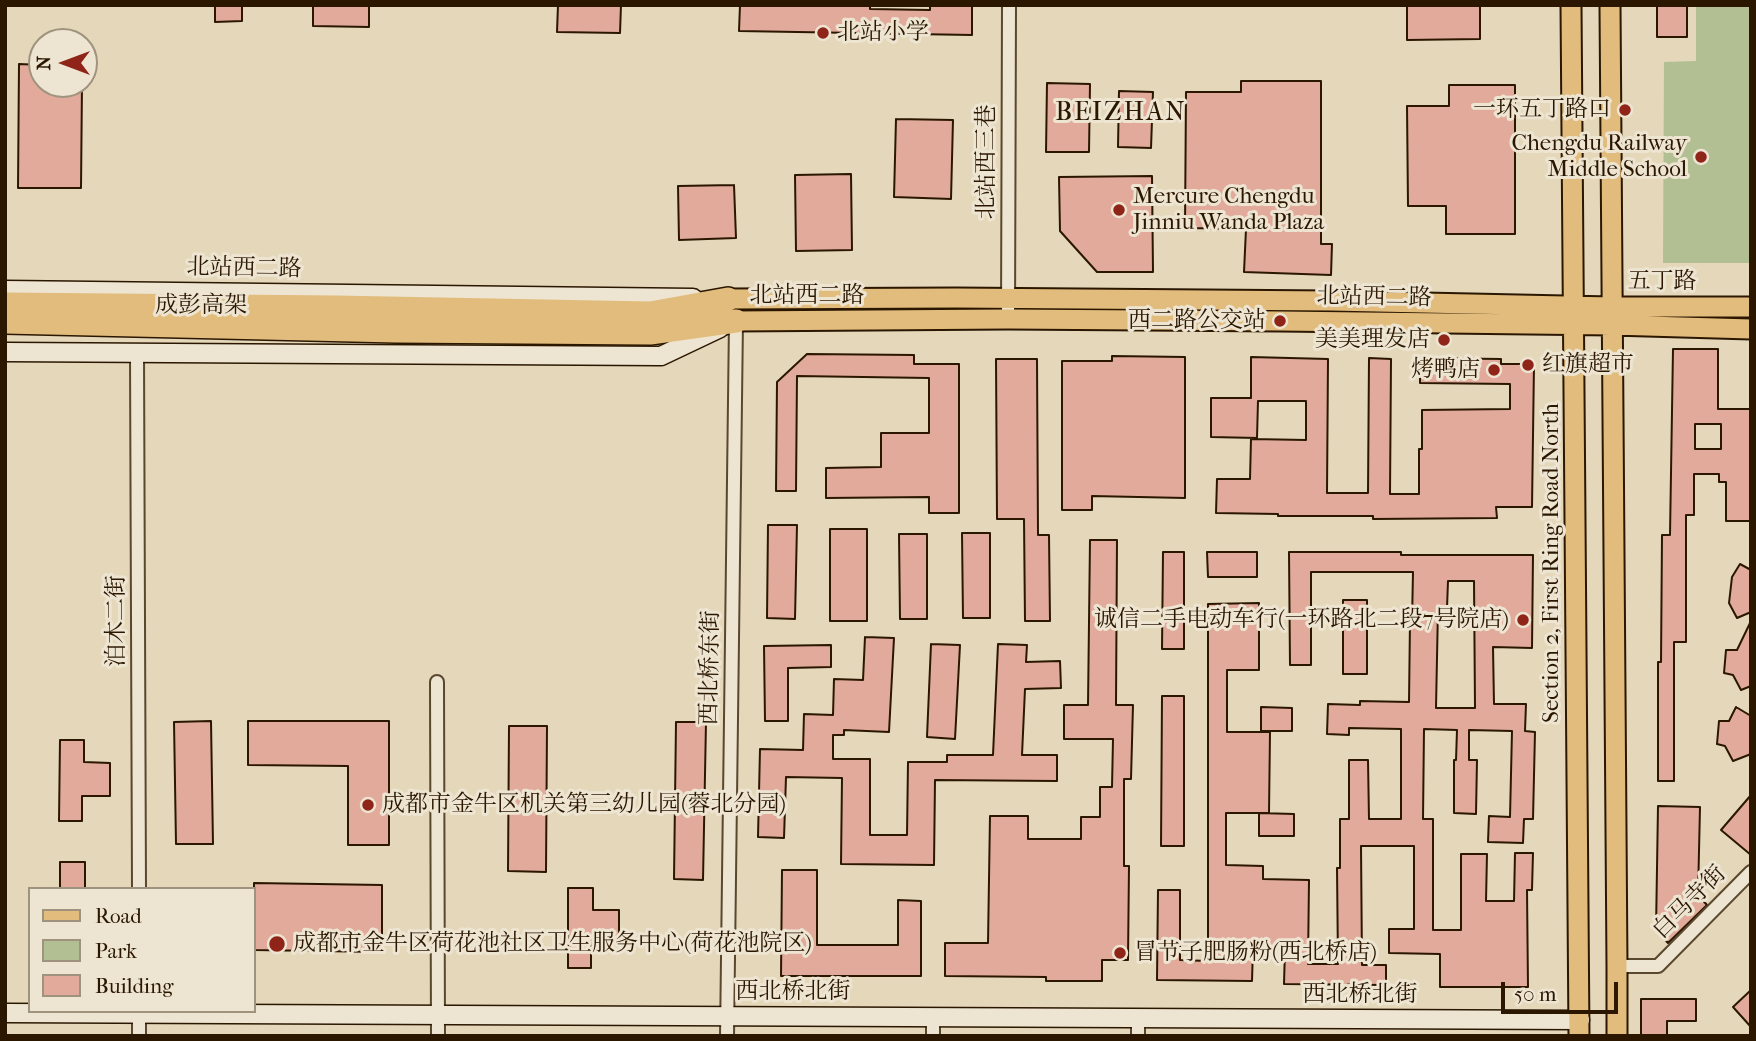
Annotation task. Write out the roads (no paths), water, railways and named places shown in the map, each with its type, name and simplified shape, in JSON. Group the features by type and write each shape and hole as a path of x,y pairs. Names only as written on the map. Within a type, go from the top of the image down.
{"highway":[{"name":"成彭高架","path":"5,304 650,313 728,299"},
{"name":"成彭高架","path":"5,322 396,331 650,333 736,321"}],"main road":[{"name":"Section 2, First Ring Road North","path":"1571,5 1580,1028"},
{"path":"1610,5 1618,966 1616,1036"},
{"name":"北站西二路","path":"728,299 1344,302 1574,316"},
{"name":"五丁路","path":"1574,316 1751,307"},
{"name":"北站西二路","path":"736,321 1574,316"},
{"name":"五丁路","path":"1612,316 1751,329"}],"street":[{"name":"北站西三巷","path":"1008,319 1009,5"},
{"name":"北站西二路","path":"5,290 728,299"},
{"name":"北站西二路","path":"5,352 661,356 736,321"},
{"name":"西北桥东街","path":"727,1036 736,321"},
{"name":"泊木二街","path":"137,353 139,887"},
{"path":"437,682 438,1036"},
{"name":"白马寺街","path":"1618,966 1658,966 1751,872"},
{"name":"西北桥北街","path":"5,1013 933,1017 1138,1027 1580,1028"},
{"path":"139,1013 139,1036"},
{"path":"933,1017 933,1036"}],"place":[{"name":"北站小学","path":"823,33"},
{"name":"一环五丁路口","path":"1625,110"},
{"name":"Chengdu Railway Middle School","path":"1701,157"},
{"name":"Mercure Chengdu Jinniu Wanda Plaza","path":"1119,210"},
{"name":"西二路公交站","path":"1280,321"},
{"name":"美美理发店","path":"1444,340"},
{"name":"红旗超市","path":"1528,365"},
{"name":"烤鸭店","path":"1494,370"},
{"name":"诚信二手电动车行(一环路北二段7号院店)","path":"1523,620"},
{"name":"成都市金牛区机关第三幼儿园(蓉北分园)","path":"368,805"},
{"name":"成都市金牛区荷花池社区卫生服务中心(荷花池院区)","path":"277,944"},
{"name":"冒节子肥肠粉(西北桥店)","path":"1120,953"}],"district":[{"name":"BEIZHAN","path":"1121,114"}]}
